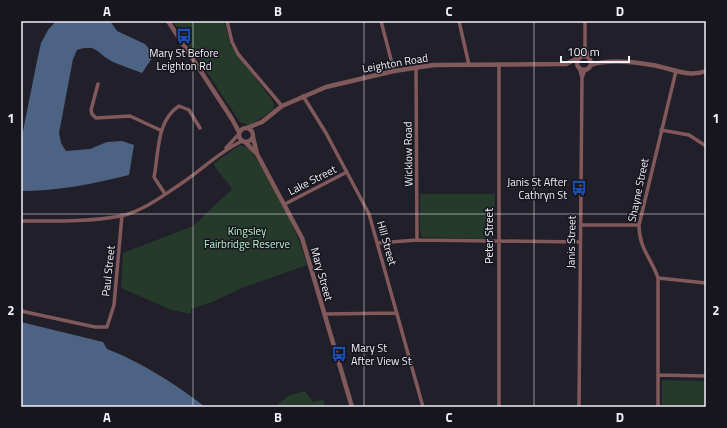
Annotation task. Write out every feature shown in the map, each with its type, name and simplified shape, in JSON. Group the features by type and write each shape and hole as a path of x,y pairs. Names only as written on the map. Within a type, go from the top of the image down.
{"street":[{"name":"Mary Street","path":"168,21 232,118 238,134 243,142 257,154"},
{"path":"227,21 232,42 238,54 282,106"},
{"path":"381,21 394,71"},
{"path":"458,21 469,64"},
{"path":"586,21 585,46 591,62"},
{"path":"585,46 576,63 581,69 591,62"},
{"path":"579,57 591,62 653,65 684,72 698,71 706,67"},
{"name":"Leighton Road","path":"566,64 579,57"},
{"name":"Leighton Road","path":"246,128 262,122 282,106 326,87 416,67 469,64 566,64 581,69"},
{"name":"Peter Street","path":"499,65 499,407"},
{"name":"Wicklow Road","path":"416,67 417,240"},
{"name":"Janis Street","path":"579,407 581,69"},
{"name":"Shayne Street","path":"658,407 658,278 639,238 639,225 676,71"},
{"path":"684,72 689,74 706,71"},
{"path":"98,84 91,110 92,114 96,118 130,116 160,130"},
{"name":"Hill Street","path":"303,96 326,133 370,214 423,407"},
{"path":"165,194 154,177 158,158 160,130 172,111 179,106 188,110 200,128"},
{"name":"Mary Street","path":"232,118 251,130 257,154 302,238 352,407"},
{"name":"Leighton Road","path":"253,136 262,122"},
{"path":"21,221 49,221 122,216 165,194 224,150 238,134 246,128"},
{"path":"661,130 689,135 706,146"},
{"path":"224,150 243,142 250,141 253,136"},
{"name":"Lake Street","path":"285,204 347,172"},
{"name":"Paul Street","path":"21,311 95,327 107,327 114,305 122,216"},
{"path":"580,225 639,225"},
{"path":"378,243 417,240 580,242"},
{"path":"658,278 706,283"},
{"path":"324,314 397,313"},
{"path":"658,375 706,376"}],"green space":[{"path":"173,21 224,21 231,46 272,100 274,104 273,110 249,126 240,122"},
{"name":"Kingsley Fairbridge Reserve","path":"240,145 249,148 275,189 297,235 307,265 242,288 212,302 191,309 191,314 172,310 121,288 123,253 193,226 232,189 213,164"},
{"path":"420,194 495,194 494,236 489,239 422,237 420,231"},
{"path":"662,380 706,381 706,407 662,407"},
{"path":"305,391 313,402 323,400 326,407 274,407 290,395"}],"water":[{"path":"56,21 110,21 117,31 145,44 154,55 142,73 113,62 96,50 89,48 77,50 73,59 59,133 61,143 66,151 90,149 107,142 122,141 134,145 129,175 48,190 21,191 21,141 37,61 41,43 48,30"},
{"path":"21,322 103,342 107,349 132,360 158,375 205,407 21,407"}],"place":[{"name":"Mary St Before Leighton Rd","path":"184,36"},
{"name":"Janis St After Cathryn St","path":"579,188"},
{"name":"Mary St After View St","path":"339,354"}]}
